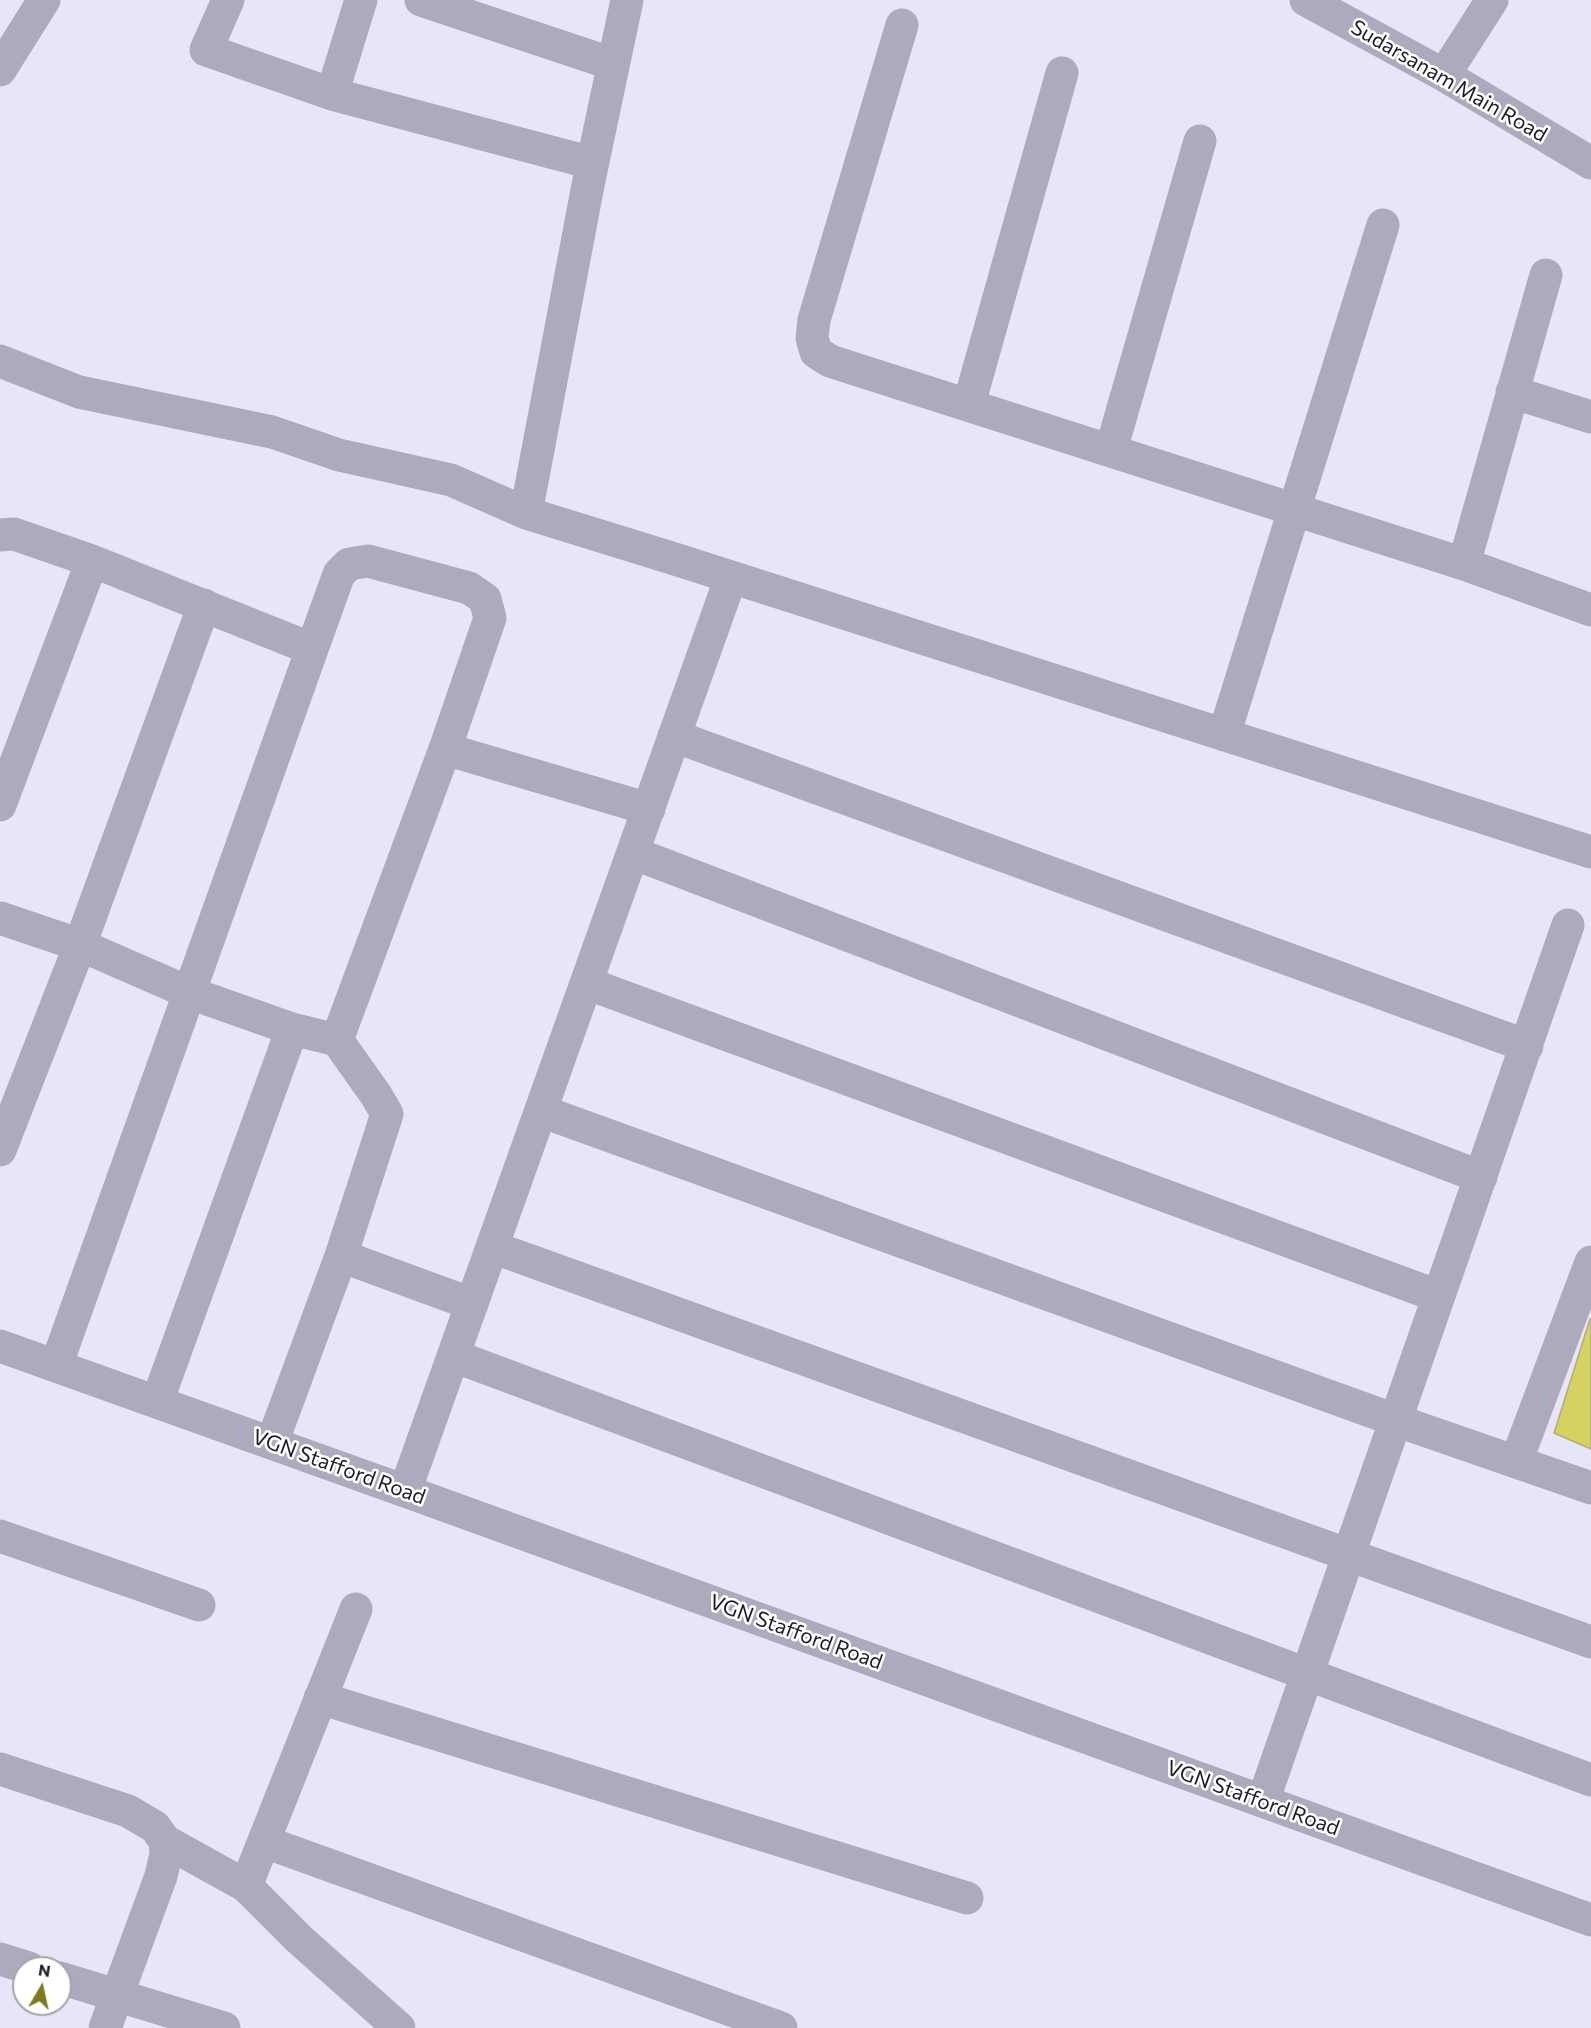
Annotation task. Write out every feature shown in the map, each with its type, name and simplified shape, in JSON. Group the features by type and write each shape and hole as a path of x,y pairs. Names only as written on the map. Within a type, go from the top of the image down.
{"street":[{"path":"0,70 44,0"},
{"path":"228,0 206,50 332,94 592,163"},
{"path":"332,94 361,0"},
{"path":"421,0 613,64"},
{"path":"526,513 592,163 627,0"},
{"name":"Sudarsanam Main Road","path":"1306,0 1444,75 1591,163"},
{"path":"1444,75 1492,0"},
{"path":"902,25 814,320 812,338 816,352 830,361 1464,564 1591,610"},
{"path":"969,404 1062,73"},
{"path":"1111,450 1200,141"},
{"path":"1224,735 1383,225"},
{"path":"1464,564 1546,276"},
{"path":"0,361 79,392 272,432 339,455 451,480 526,513 1591,852"},
{"path":"1512,392 1591,417"},
{"path":"0,535 14,534 92,561 312,649"},
{"path":"0,805 92,561"},
{"path":"56,1366 339,574 349,564 368,561 469,588 485,599 490,618 445,749 337,1040"},
{"path":"405,1491 731,577"},
{"path":"0,1150 80,945 204,605"},
{"path":"675,736 1527,1046"},
{"path":"445,749 649,809"},
{"path":"633,853 1481,1177"},
{"path":"0,918 80,945 190,993 292,1029 337,1040 387,1114 341,1256 272,1443"},
{"path":"1263,1801 1568,925"},
{"path":"586,983 1438,1296"},
{"path":"157,1402 292,1029"},
{"path":"541,1111 1395,1420 1591,1488"},
{"path":"492,1247 1591,1642"},
{"path":"341,1256 472,1305"},
{"path":"1516,1462 1591,1262"},
{"name":"VGN Stafford Road","path":"0,1346 1591,1920"},
{"path":"454,1356 1591,1780"},
{"path":"0,1536 199,1605"},
{"path":"246,1886 356,1609"},
{"path":"320,1698 967,1898"},
{"path":"0,1768 128,1811 154,1827 165,1841 246,1886 299,1939 399,2028"},
{"path":"105,2028 161,1876 166,1854 165,1841"},
{"path":"265,1842 781,2028"},
{"path":"72,1982 224,2028"}],"building":[{"path":"1591,1319 1591,1449 1554,1433"}]}
